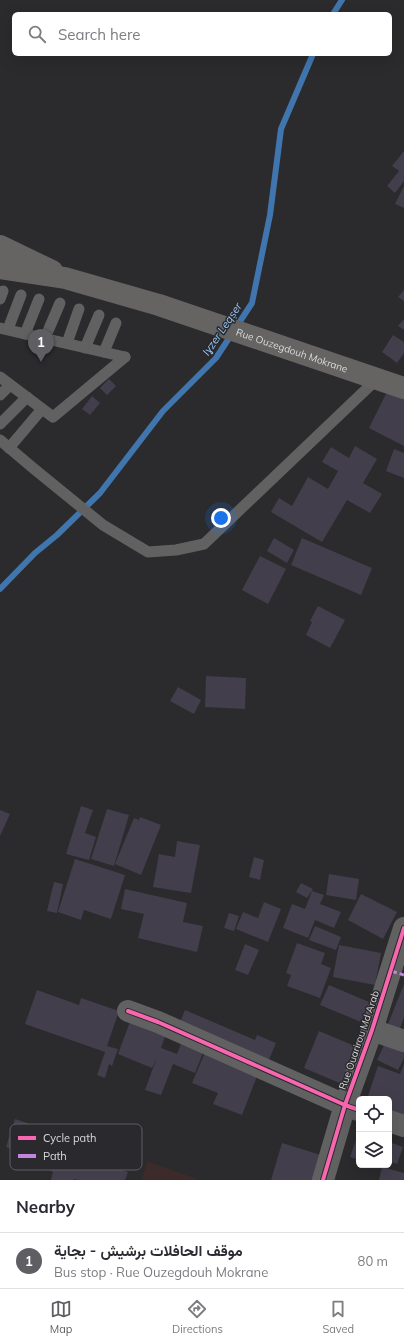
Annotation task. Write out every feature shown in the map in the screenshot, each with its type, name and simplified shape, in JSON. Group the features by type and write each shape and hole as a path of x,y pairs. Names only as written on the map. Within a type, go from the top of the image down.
{"main road":[{"name":"Rue Ouzegdouh Mokrane","path":"0,246 38,263 65,278"},
{"name":"Rue Ouzegdouh Mokrane","path":"0,268 65,278 159,306 404,388"}],"street":[{"name":"Rue Ouarirou Md Arab","path":"324,1180 352,1108 372,1030 404,928"},
{"path":"128,1011 158,1022 352,1108"},
{"path":"372,1030 404,1041"},
{"path":"392,1122 404,1126"}],"lane":[{"path":"0,377 53,417 125,357 4,329 21,295"},
{"path":"25,334 39,299"},
{"path":"45,338 60,303"},
{"path":"66,343 78,308"},
{"path":"85,348 99,315"},
{"path":"104,352 116,323"},
{"path":"42,408 4,444 103,525 148,552 176,550 204,544 377,379"},
{"path":"0,396 10,385"},
{"path":"0,424 27,397"}],"shaded area":[{"path":"147,1161 200,1180 142,1180"}],"building":[{"path":"404,151 404,181 395,193 387,186 399,171 392,166"},
{"path":"404,186 404,208 395,204"},
{"path":"404,290 404,301 398,297"},
{"path":"404,319 404,330 398,326"},
{"path":"393,335 404,342 404,353 397,363 382,352"},
{"path":"109,379 116,386 107,395 100,388"},
{"path":"389,388 404,396 404,446 369,428"},
{"path":"92,396 100,403 90,415 82,409"},
{"path":"355,446 377,459 363,483 382,494 370,513 347,500 322,542 271,512 279,498 292,506 308,477 328,489 338,471 322,462 331,447 349,458"},
{"path":"394,449 404,453 404,478 386,471"},
{"path":"274,538 294,550 287,563 267,551"},
{"path":"302,538 372,568 361,595 291,565"},
{"path":"260,556 286,569 268,604 242,590"},
{"path":"318,606 345,620 330,648 306,635 312,622 310,621"},
{"path":"206,676 246,678 245,709 205,707"},
{"path":"178,687 201,700 194,714 170,701"},
{"path":"81,806 93,810 85,833 96,837 89,860 66,854"},
{"path":"107,809 129,815 114,866 91,859"},
{"path":"0,810 10,814 0,836"},
{"path":"140,817 161,825 141,875 115,864 134,818 139,820"},
{"path":"177,841 200,845 191,893 153,887 159,854 175,857"},
{"path":"254,857 264,860 260,880 249,877"},
{"path":"75,859 125,875 111,919 84,910 81,920 58,912"},
{"path":"329,874 359,879 356,900 326,895"},
{"path":"54,882 63,884 57,913 47,911"},
{"path":"301,883 313,889 307,898 296,892"},
{"path":"125,889 187,903 183,922 203,926 197,952 138,938 144,914 121,909"},
{"path":"312,891 324,895 320,904 341,912 334,928 315,920 308,938 283,928 292,904 305,909"},
{"path":"361,894 397,912 383,939 348,920"},
{"path":"264,902 281,909 268,942 236,929 243,912 258,918"},
{"path":"229,913 239,916 234,931 224,928"},
{"path":"315,926 341,937 336,950 309,940"},
{"path":"297,943 325,953 321,964 331,968 320,998 287,986 291,975 286,973"},
{"path":"245,944 259,950 248,975 235,970"},
{"path":"339,945 381,953 375,985 333,977"},
{"path":"404,984 404,1017 398,1034 386,1029"},
{"path":"329,985 369,1002 361,1022 320,1005"},
{"path":"37,990 79,1005 81,998 119,1011 107,1046 118,1049 112,1066 109,1064 105,1078 97,1075 105,1052 25,1024"},
{"path":"185,1010 255,1040 257,1035 276,1043 268,1062 179,1025"},
{"path":"131,1019 166,1034 161,1048 177,1054 182,1041 204,1050 195,1073 173,1064 161,1095 145,1090 157,1057 152,1068 118,1054"},
{"path":"319,1031 357,1047 342,1084 304,1068"},
{"path":"387,1039 404,1048 404,1058 398,1070 377,1060"},
{"path":"206,1050 259,1071 242,1115 213,1104 218,1093 192,1083"},
{"path":"404,1064 404,1122 392,1117 392,1096 368,1096 378,1066 400,1074"},
{"path":"15,1119 30,1124 13,1124"},
{"path":"10,1135 10,1148 6,1147"},
{"path":"356,1140 356,1159 350,1157"},
{"path":"282,1143 324,1156 317,1180 271,1180"},
{"path":"392,1143 403,1147 397,1164 392,1162"},
{"path":"382,1168 404,1173 404,1180 379,1180"},
{"path":"49,1170 122,1170 128,1172 125,1180 51,1180 53,1172"}],"waterway":[{"name":"Iɣzer Leqṣer","path":"334,12 342,0"},
{"name":"Iɣzer Leqṣer","path":"0,589 35,553 57,535 100,493 163,411 216,358 252,303 270,215 281,129 312,56"}],"marked path":[{"path":"391,971 404,975"}],"cycle path":[{"path":"323,1180 345,1105 372,1030 404,928"},
{"path":"128,1011 158,1022 356,1109"}],"place":[{"name":"موقف الحافلات برشيش - بجاية","path":"41,362"}]}
